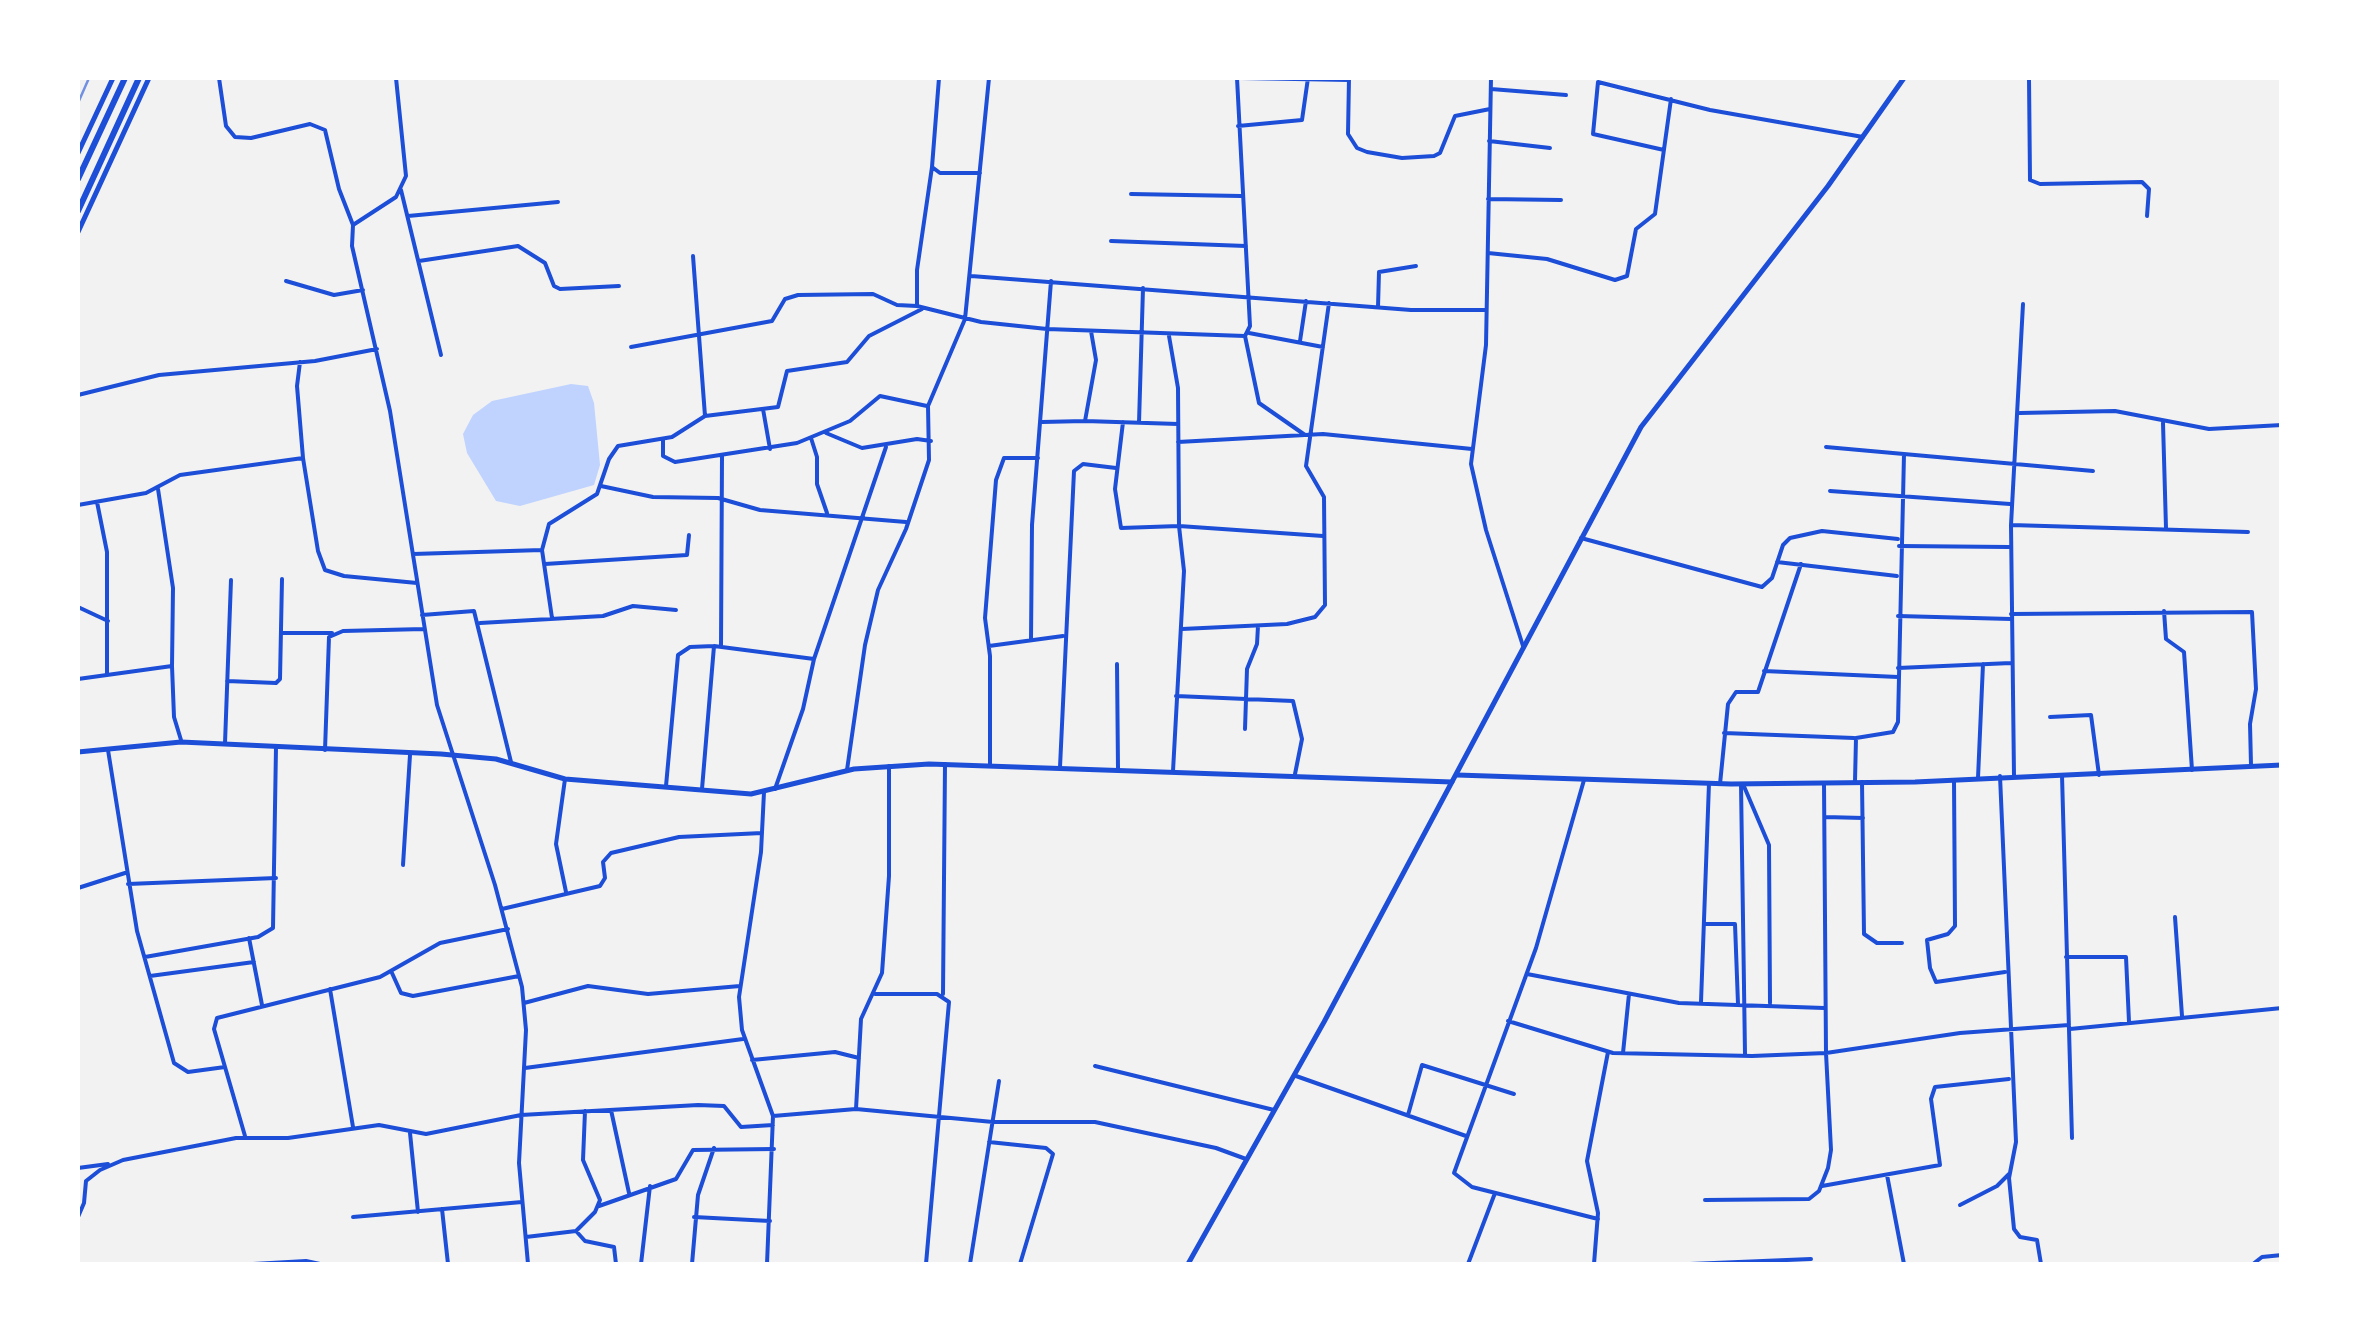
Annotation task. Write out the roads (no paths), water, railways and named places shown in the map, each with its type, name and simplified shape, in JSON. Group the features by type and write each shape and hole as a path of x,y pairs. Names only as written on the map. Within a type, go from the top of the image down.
{"highway":[{"path":"78,179 124,78"},
{"path":"78,211 139,78"}],"street":[{"path":"78,153 113,78"},
{"path":"78,232 149,78"},
{"path":"219,78 226,126 235,137 252,138 310,124 326,130 339,189 353,226 352,246 377,349 424,629 450,755 466,787 508,930 524,1004 522,1202 528,1264"},
{"path":"396,78 406,163 401,190 442,356"},
{"path":"920,308 914,297 932,167 939,78"},
{"path":"847,770 865,645 878,590 908,522 932,442 928,406 965,319 989,78"},
{"path":"1304,435 1260,403 1247,334 1250,296 1238,126 1239,78 1349,79 1351,142 1388,157 1434,156 1440,153 1455,116 1490,108"},
{"path":"1238,126 1302,120 1308,78"},
{"path":"1491,78 1485,372 1472,449 1480,506 1523,646"},
{"path":"1188,1264 1294,1076 1649,414 1904,78"},
{"path":"2029,78 2030,180 2040,184 2142,182 2149,190 2146,216"},
{"path":"1664,150 1594,134 1598,82 1862,138"},
{"path":"1491,89 1566,96"},
{"path":"1488,253 1547,259 1622,279 1630,272 1636,228 1655,214 1671,99"},
{"path":"1489,141 1550,148"},
{"path":"932,167 940,173 981,173"},
{"path":"353,226 401,190"},
{"path":"1131,194 1243,196"},
{"path":"1488,199 1561,200"},
{"path":"408,216 558,202"},
{"path":"1111,241 1246,246"},
{"path":"419,261 518,246 546,262 554,286 619,286"},
{"path":"693,256 705,416"},
{"path":"1378,307 1379,272 1416,266"},
{"path":"971,276 1378,307 1487,310"},
{"path":"286,281 334,295 362,290"},
{"path":"1031,640 1040,422 1051,281"},
{"path":"1139,423 1143,288"},
{"path":"631,346 772,321 785,299 798,295 873,294 897,305 965,319 1047,329 1169,336 1247,334 1324,346"},
{"path":"1300,341 1306,301"},
{"path":"1182,629 1300,622 1322,612 1327,594 1324,497 1306,466 1329,303"},
{"path":"2014,776 2011,525 2023,304"},
{"path":"552,618 542,550 554,518 591,500 601,486 608,459 618,446 663,440 705,416 781,403 783,376 788,371 847,362 869,336 920,308"},
{"path":"1085,422 1096,360 1090,331"},
{"path":"1169,336 1178,424 1179,526 1184,561 1173,771"},
{"path":"78,395 204,368 300,362 377,349"},
{"path":"300,362 297,386 304,458 318,551 325,570 344,576 417,582"},
{"path":"663,440 661,450 668,461 770,450 826,433 850,421 880,396 928,406"},
{"path":"763,409 770,450"},
{"path":"2020,413 2115,411 2210,429 2282,425"},
{"path":"1040,422 1178,424"},
{"path":"1123,422 1115,510 1121,528 1179,526 1324,536"},
{"path":"2163,423 2166,528"},
{"path":"826,433 862,448 916,439 932,442"},
{"path":"1178,442 1312,434 1472,449"},
{"path":"811,438 817,457 816,484 827,513"},
{"path":"775,789 799,724 814,659 886,447"},
{"path":"1826,447 2093,471"},
{"path":"1724,733 1856,738 1889,734 1896,728 1904,454"},
{"path":"702,789 717,646 725,502 722,455"},
{"path":"990,764 985,603 997,470 1009,456 1038,458"},
{"path":"78,504 158,488 180,475 304,458"},
{"path":"1060,767 1074,471 1083,464 1116,468"},
{"path":"601,486 653,497 700,495 760,510 908,522"},
{"path":"158,488 173,588 174,717 181,742"},
{"path":"1830,491 2012,504"},
{"path":"97,502 107,552 107,675"},
{"path":"2011,525 2248,532"},
{"path":"1581,538 1752,586 1767,584 1786,540 1822,531 1899,543 2011,547"},
{"path":"545,564 687,555 689,535"},
{"path":"413,554 542,550"},
{"path":"1778,562 1898,576"},
{"path":"1720,784 1731,696 1758,692 1801,564"},
{"path":"227,681 276,683 280,679 282,579"},
{"path":"224,743 231,580"},
{"path":"480,623 604,616 633,606 676,610"},
{"path":"78,607 108,621"},
{"path":"422,615 466,608 474,611 511,763"},
{"path":"1898,616 2236,610 2255,616 2252,767"},
{"path":"2164,611 2166,639 2184,652 2192,771"},
{"path":"1245,729 1247,669 1257,644 1258,626"},
{"path":"282,633 424,629"},
{"path":"326,750 325,653 334,633"},
{"path":"989,646 1064,636"},
{"path":"666,786 678,655 690,647 717,646 814,659"},
{"path":"1898,668 2011,663"},
{"path":"1117,664 1118,769"},
{"path":"1978,778 1983,664"},
{"path":"78,679 172,666"},
{"path":"1764,672 1898,677"},
{"path":"1176,696 1293,701 1302,739 1295,774"},
{"path":"2050,717 2091,715 2099,775"},
{"path":"1856,738 1863,818 1864,934 1878,943 1902,943"},
{"path":"78,752 181,742 450,755 511,763 565,780 764,792 847,770 945,764 1452,782"},
{"path":"144,958 250,938 274,928 276,746"},
{"path":"108,748 126,873 144,958 178,1069 196,1072 225,1066"},
{"path":"402,866 410,754"},
{"path":"943,996 945,764"},
{"path":"1456,775 1742,784 2099,775 2282,765"},
{"path":"856,1110 864,1005 875,994 882,973 889,876 889,766"},
{"path":"2062,775 2072,1138"},
{"path":"2000,776 2016,1150 2009,1174 2014,1228 2020,1237 2037,1240 2041,1264"},
{"path":"565,780 556,844 566,893"},
{"path":"1584,780 1527,974 1482,1087 1456,1177 1494,1192 1598,1219"},
{"path":"1954,780 1955,926 1948,934 1927,940 1930,968 1936,982 2007,972"},
{"path":"1705,1200 1799,1200 1816,1195 1822,1186 1831,1150 1826,1053 1824,782"},
{"path":"1701,1002 1709,784"},
{"path":"1742,784 1745,1056"},
{"path":"1742,784 1769,845 1770,1006"},
{"path":"764,792 739,1011 773,1116 767,1264"},
{"path":"1824,817 1863,818"},
{"path":"502,909 600,886 605,878 602,862 611,853 679,837 762,834"},
{"path":"78,888 126,873"},
{"path":"128,884 276,878"},
{"path":"2175,917 2182,1016"},
{"path":"1705,924 1735,924 1738,1004"},
{"path":"246,1137 214,1023 224,1015 392,973 440,943 508,930"},
{"path":"250,938 262,1006"},
{"path":"2066,956 2126,957 2129,1022"},
{"path":"150,976 254,962"},
{"path":"392,973 401,993 413,996 519,976"},
{"path":"1527,974 1629,994 1826,1008"},
{"path":"524,1004 580,986 648,994 740,986"},
{"path":"330,989 353,1128"},
{"path":"875,994 943,996 949,1002 926,1264"},
{"path":"1623,1053 1629,994"},
{"path":"1508,1022 1608,1052 1745,1056 1826,1053 2008,1028 2070,1027 2282,1008"},
{"path":"524,1068 745,1038"},
{"path":"752,1060 835,1052 859,1058"},
{"path":"1594,1264 1598,1219 1587,1160 1608,1052"},
{"path":"1408,1116 1422,1064 1482,1087 1514,1094"},
{"path":"1095,1066 1274,1110"},
{"path":"1294,1076 1466,1136"},
{"path":"1822,1186 1940,1165 1932,1099 1935,1088 2010,1079"},
{"path":"970,1264 999,1081"},
{"path":"78,1168 246,1137 278,1138 392,1125 410,1133 426,1134 521,1115 585,1111 715,1105 728,1108 742,1127 773,1125"},
{"path":"611,1110 629,1194"},
{"path":"773,1116 856,1110 993,1122 1111,1125 1246,1159"},
{"path":"585,1111 584,1160 599,1191 599,1206"},
{"path":"410,1133 418,1212"},
{"path":"988,1142 1046,1148 1053,1154 1020,1264"},
{"path":"526,1237 576,1231 599,1206 680,1176 688,1153 714,1148 774,1148"},
{"path":"692,1264 694,1216 714,1148"},
{"path":"78,1216 86,1181 112,1164"},
{"path":"1888,1174 1904,1264"},
{"path":"1960,1205 1998,1186 2009,1174"},
{"path":"641,1264 650,1186"},
{"path":"1468,1264 1494,1192"},
{"path":"353,1217 522,1202"},
{"path":"442,1210 448,1264"},
{"path":"694,1216 771,1220"},
{"path":"576,1231 585,1241 614,1247 616,1264"},
{"path":"2254,1264 2262,1256 2282,1255"},
{"path":"1690,1264 1812,1260"},
{"path":"254,1264 320,1264"}],"water":[{"path":"571,384 588,386 594,403 600,465 594,485 520,506 496,501 467,453 463,434 473,415 492,401"}],"railway":[{"path":"78,103 89,78"}]}
